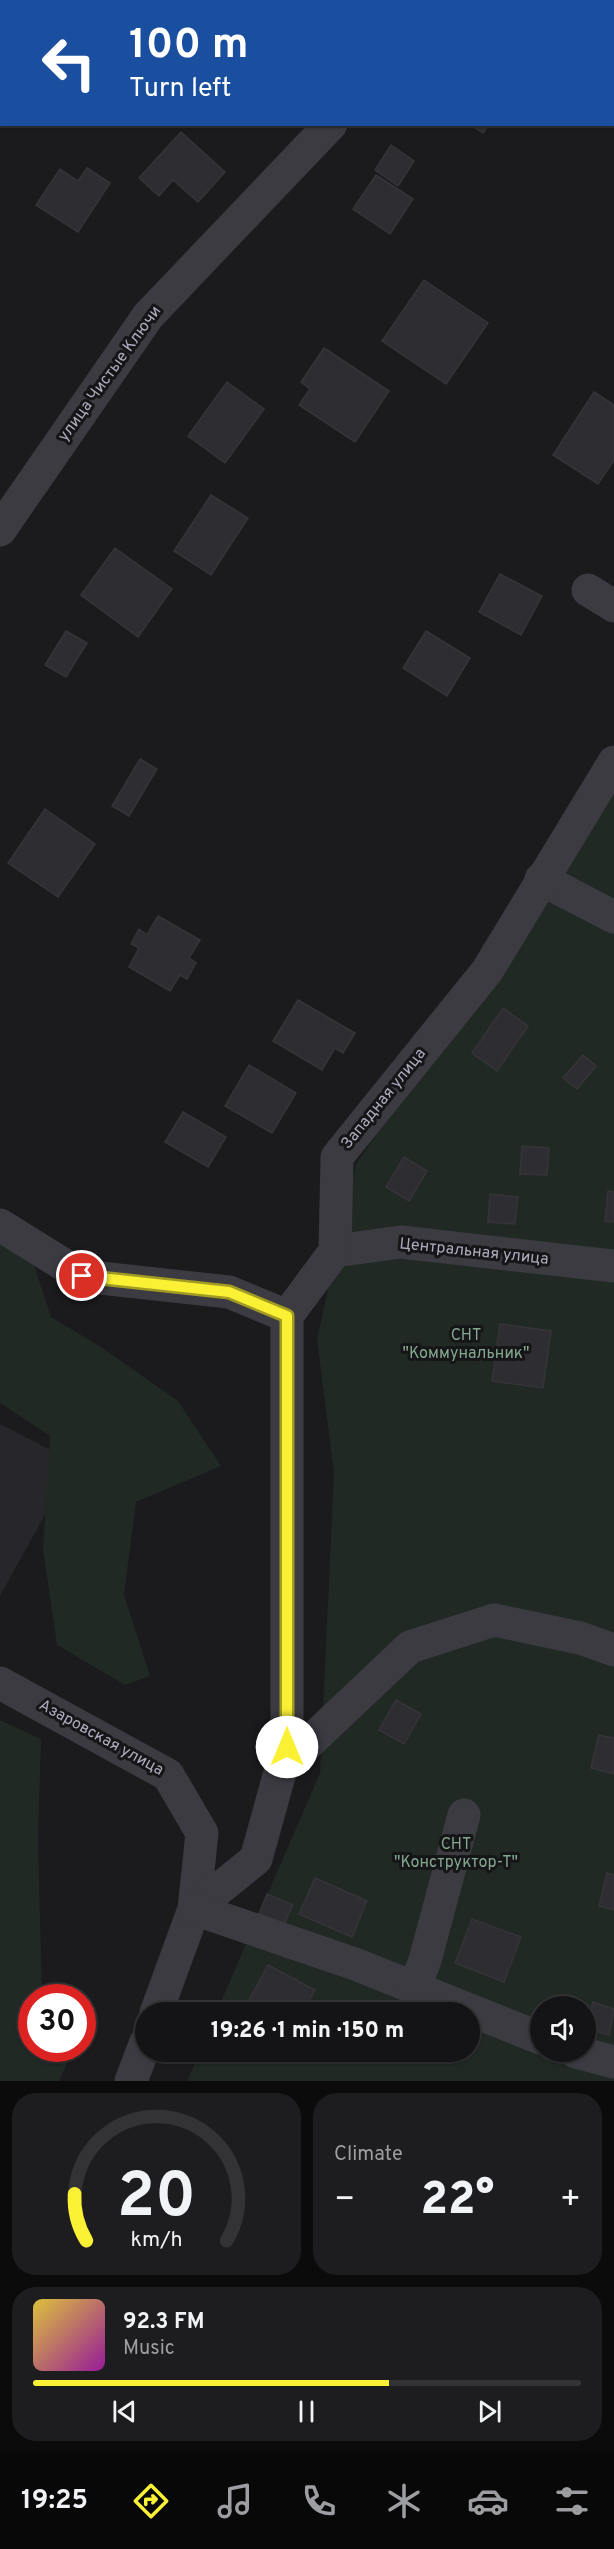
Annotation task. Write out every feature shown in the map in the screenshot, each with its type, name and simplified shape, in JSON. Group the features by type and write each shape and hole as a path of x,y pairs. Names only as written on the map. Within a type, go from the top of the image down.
{"street":[{"name":"улица Чистые Ключи","path":"0,530 148,316 329,126"},
{"name":"Западная улица","path":"335,1251 337,1157 487,971 614,762"},
{"path":"541,879 614,917"},
{"path":"0,1225 82,1276 229,1292 287,1316"},
{"name":"Центральная улица","path":"335,1251 401,1242 614,1266"},
{"path":"194,1909 256,1859 287,1747 287,1316 335,1251"},
{"path":"281,1769 410,1647 494,1620 580,1638 614,1650"},
{"name":"Азаровская улица","path":"0,1683 168,1774 202,1833 194,1909 160,2002"},
{"path":"414,1989 425,1960 464,1815"},
{"path":"194,1909 355,1964 530,2034"},
{"path":"596,2057 614,2062"},
{"path":"131,2081 138,2062"}],"shaded area":[{"path":"0,1424 74,1462 0,1596"}],"green space":[{"path":"614,790 614,2081 187,2081 196,2062 480,2062 480,2002 221,2002 320,1773 334,1473 317,1339 356,1164"},
{"path":"0,1243 34,1265 51,1317 101,1347 178,1401 221,1466 136,1502 124,1595 150,1676 125,1685 57,1645 43,1549 50,1436 0,1403"},
{"path":"0,1720 41,1739 38,1839 42,1984 18,1984 18,2062 68,2062 59,2081 0,2081"}],"building":[{"path":"473,126 488,126 483,133"},
{"path":"181,132 225,172 198,202 173,180 159,196 139,178"},
{"path":"391,145 414,161 398,186 375,170"},
{"path":"87,168 110,183 78,232 36,205 60,169 78,181"},
{"path":"376,175 413,199 390,234 353,209"},
{"path":"424,280 488,323 446,384 382,341"},
{"path":"324,348 389,391 355,442 299,405 310,389 301,382"},
{"path":"227,382 264,409 225,463 188,436"},
{"path":"594,392 614,405 614,460 598,484 553,455"},
{"path":"211,495 248,518 211,575 174,551"},
{"path":"115,548 172,589 138,637 81,595"},
{"path":"500,574 542,596 521,635 479,612"},
{"path":"66,631 87,643 66,677 45,665"},
{"path":"426,631 470,658 447,696 403,668"},
{"path":"140,759 157,769 129,816 112,806"},
{"path":"45,809 95,844 58,897 8,863"},
{"path":"158,916 200,940 189,958 196,963 187,979 180,975 170,991 129,967 139,948 131,944 139,929 147,935"},
{"path":"298,1000 355,1033 343,1053 335,1048 322,1070 273,1041"},
{"path":"503,1008 528,1026 497,1071 472,1053"},
{"path":"583,1055 596,1066 577,1089 563,1078"},
{"path":"249,1065 296,1093 272,1133 225,1106"},
{"path":"183,1112 226,1137 208,1167 165,1142"},
{"path":"522,1146 549,1148 547,1175 520,1174"},
{"path":"404,1157 427,1171 409,1201 386,1187"},
{"path":"608,1191 614,1192 614,1222 605,1221"},
{"path":"490,1194 518,1197 515,1224 488,1222"},
{"path":"500,1324 551,1331 543,1388 492,1381"},
{"path":"396,1700 421,1714 404,1744 379,1730"},
{"path":"599,1735 614,1738 614,1774 591,1768"},
{"path":"607,1873 614,1875 614,1910 599,1906"},
{"path":"315,1878 367,1901 352,1937 299,1914"},
{"path":"267,1894 293,1905 284,1924 259,1914"},
{"path":"472,1919 521,1937 504,1982 455,1963"},
{"path":"268,1965 315,1990 308,2002 248,2002"},
{"path":"596,2003 614,2009 609,2035 596,2031"}],"route":[{"path":"82,1276 229,1292 287,1316 287,1747"}],"park label":[{"name":"СНТ \"Коммунальник\"","path":"466,1345"},
{"name":"СНТ \"Конструктор-Т\"","path":"456,1854"}]}
